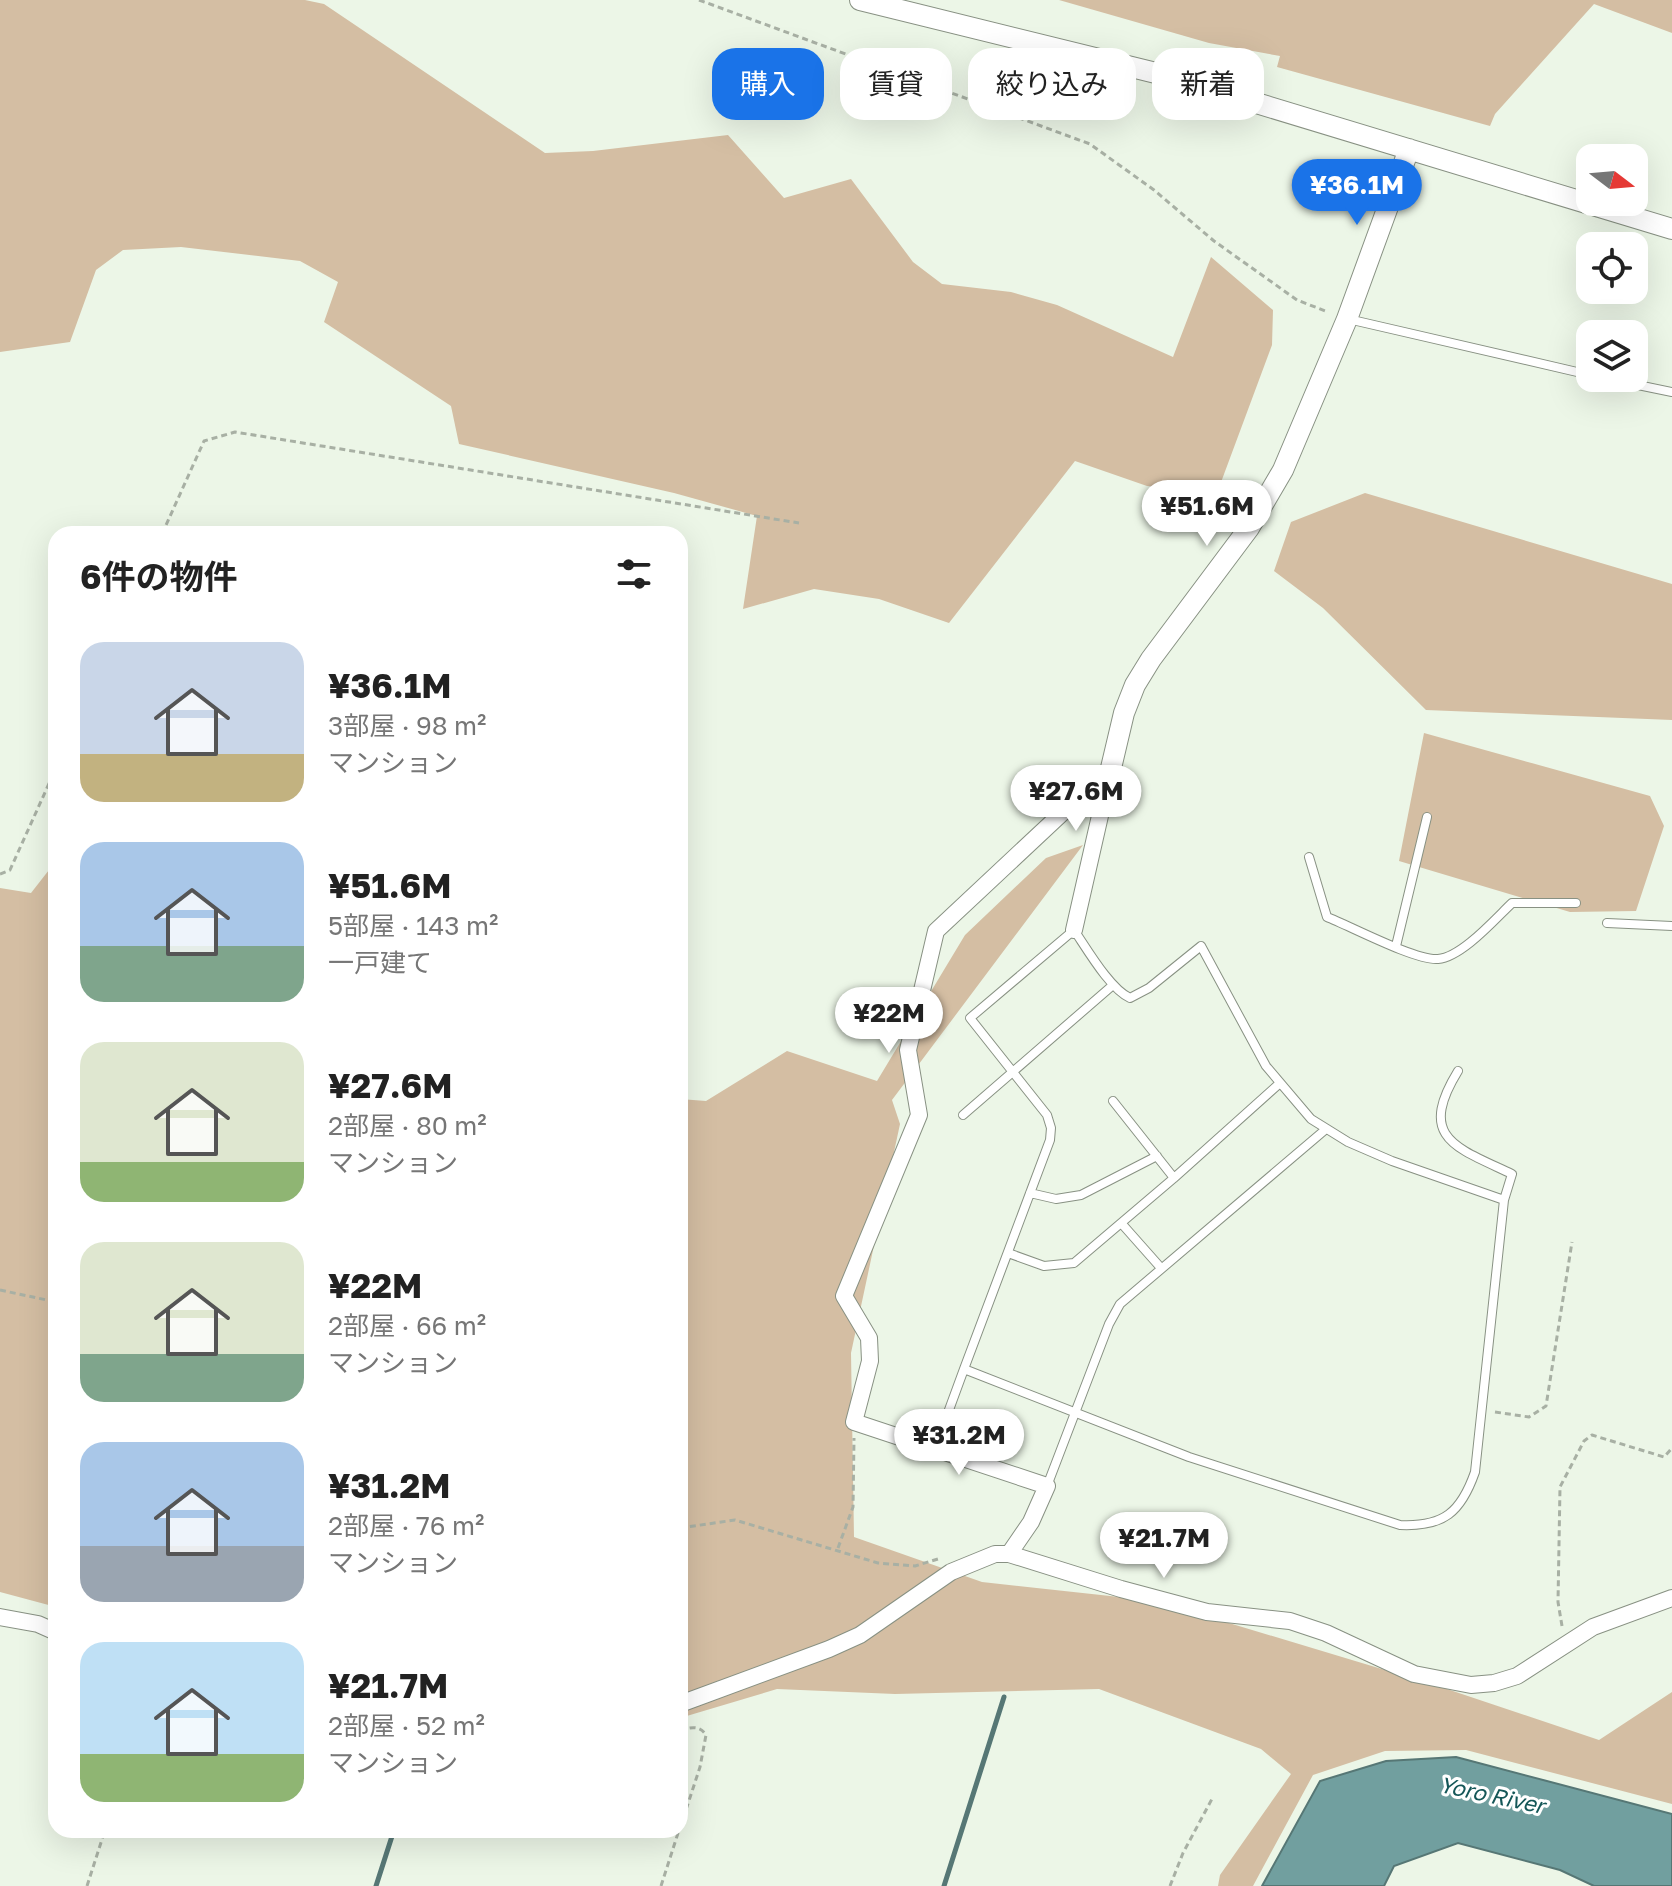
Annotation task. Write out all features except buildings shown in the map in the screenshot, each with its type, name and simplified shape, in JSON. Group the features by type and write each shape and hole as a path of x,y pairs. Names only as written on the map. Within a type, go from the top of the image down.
{"street":[{"path":"860,0 1164,75 1672,229"},
{"path":"1074,930 1124,713 1135,685 1266,501 1298,437 1347,319 1409,149"},
{"path":"1009,1554 1031,1522 1047,1486 854,1422 870,1361 869,1338 844,1296 919,1115 908,1050 936,931 1091,786 1107,785"},
{"path":"688,1701 860,1635 951,1572 995,1554 1009,1554 1207,1612 1290,1621 1326,1633 1414,1674 1471,1685 1494,1683 1517,1676 1593,1627 1672,1598"},
{"path":"0,1617 48,1628"}],"lane":[{"path":"1347,319 1576,372"},
{"path":"1648,387 1672,392"},
{"path":"1396,946 1427,817"},
{"path":"1309,857 1327,917 1427,957 1440,959 1465,946 1512,903 1576,903"},
{"path":"1607,923 1672,926"},
{"path":"935,1448 1050,1140 1051,1128 1047,1115 970,1018 1074,930 1113,985 1122,995 1130,998 1201,946 1266,1066 1311,1119 1348,1142 1392,1161 1504,1200"},
{"path":"963,1115 1113,985"},
{"path":"964,1369 1189,1457 1400,1525 1419,1526 1453,1512 1467,1496 1475,1472 1504,1200 1512,1174 1469,1154 1443,1134 1438,1114 1444,1093 1458,1071"},
{"path":"1008,1253 1044,1266 1074,1263 1280,1083"},
{"path":"1113,1101 1174,1178"},
{"path":"1047,1486 1109,1324 1120,1304 1326,1129"},
{"path":"1030,1193 1056,1199 1081,1195 1157,1156"},
{"path":"1122,1224 1161,1268"}],"path":[{"path":"699,0 1090,144 1154,190 1214,241 1297,300 1347,319"},
{"path":"166,526 204,441 235,432 799,523"},
{"path":"0,874 10,870 48,786"},
{"path":"1483,1409 1529,1417 1546,1406 1572,1242"},
{"path":"0,1290 48,1300"},
{"path":"837,1549 853,1507 854,1422"},
{"path":"1565,1644 1558,1602 1560,1487 1584,1441 1592,1435 1664,1457 1672,1448"},
{"path":"688,1527 735,1520 888,1564 915,1566 952,1555"},
{"path":"688,1729 696,1727 706,1735 688,1804"},
{"path":"1170,1886 1183,1853 1213,1797"},
{"path":"87,1886 102,1838"},
{"path":"661,1886 677,1838"}],"shaded area":[{"path":"0,0 305,0 324,4 545,153 593,151 728,135 784,198 851,179 913,262 942,284 1011,292 1057,305 1173,357 1211,257 1273,310 1272,345 1217,493 1147,486 1075,461 949,623 879,599 814,589 743,609 757,516 674,493 459,444 451,406 324,322 338,282 300,261 181,247 123,250 96,270 70,342 0,352"},
{"path":"1059,0 1672,0 1672,33 1594,4 1495,114 1490,126 1277,67 1280,56 1264,53 1264,48 1236,48"},
{"path":"1365,493 1672,584 1672,720 1426,710 1323,608 1274,571 1291,522"},
{"path":"1424,733 1650,796 1664,826 1636,911 1570,912 1399,861"},
{"path":"1083,845 892,1100 900,1124 851,1353 854,1537 982,1582 1156,1601 1438,1686 1599,1740 1672,1692 1672,1804 1466,1750 1385,1751 1313,1775 1253,1886 1218,1886 1220,1875 1291,1774 1261,1749 1099,1689 895,1694 777,1689 688,1716 688,1100 706,1101 787,1051 877,1081 965,935 1046,858"},
{"path":"48,871 48,1605 0,1592 0,888 31,893"}],"water":[{"name":"Yoro River","path":"1456,1757 1672,1814 1672,1886 1594,1886 1560,1870 1458,1843 1394,1866 1384,1886 1262,1886 1320,1781 1386,1761"}],"waterway":[{"path":"944,1886 1004,1697"},
{"path":"376,1886 391,1838"}]}
